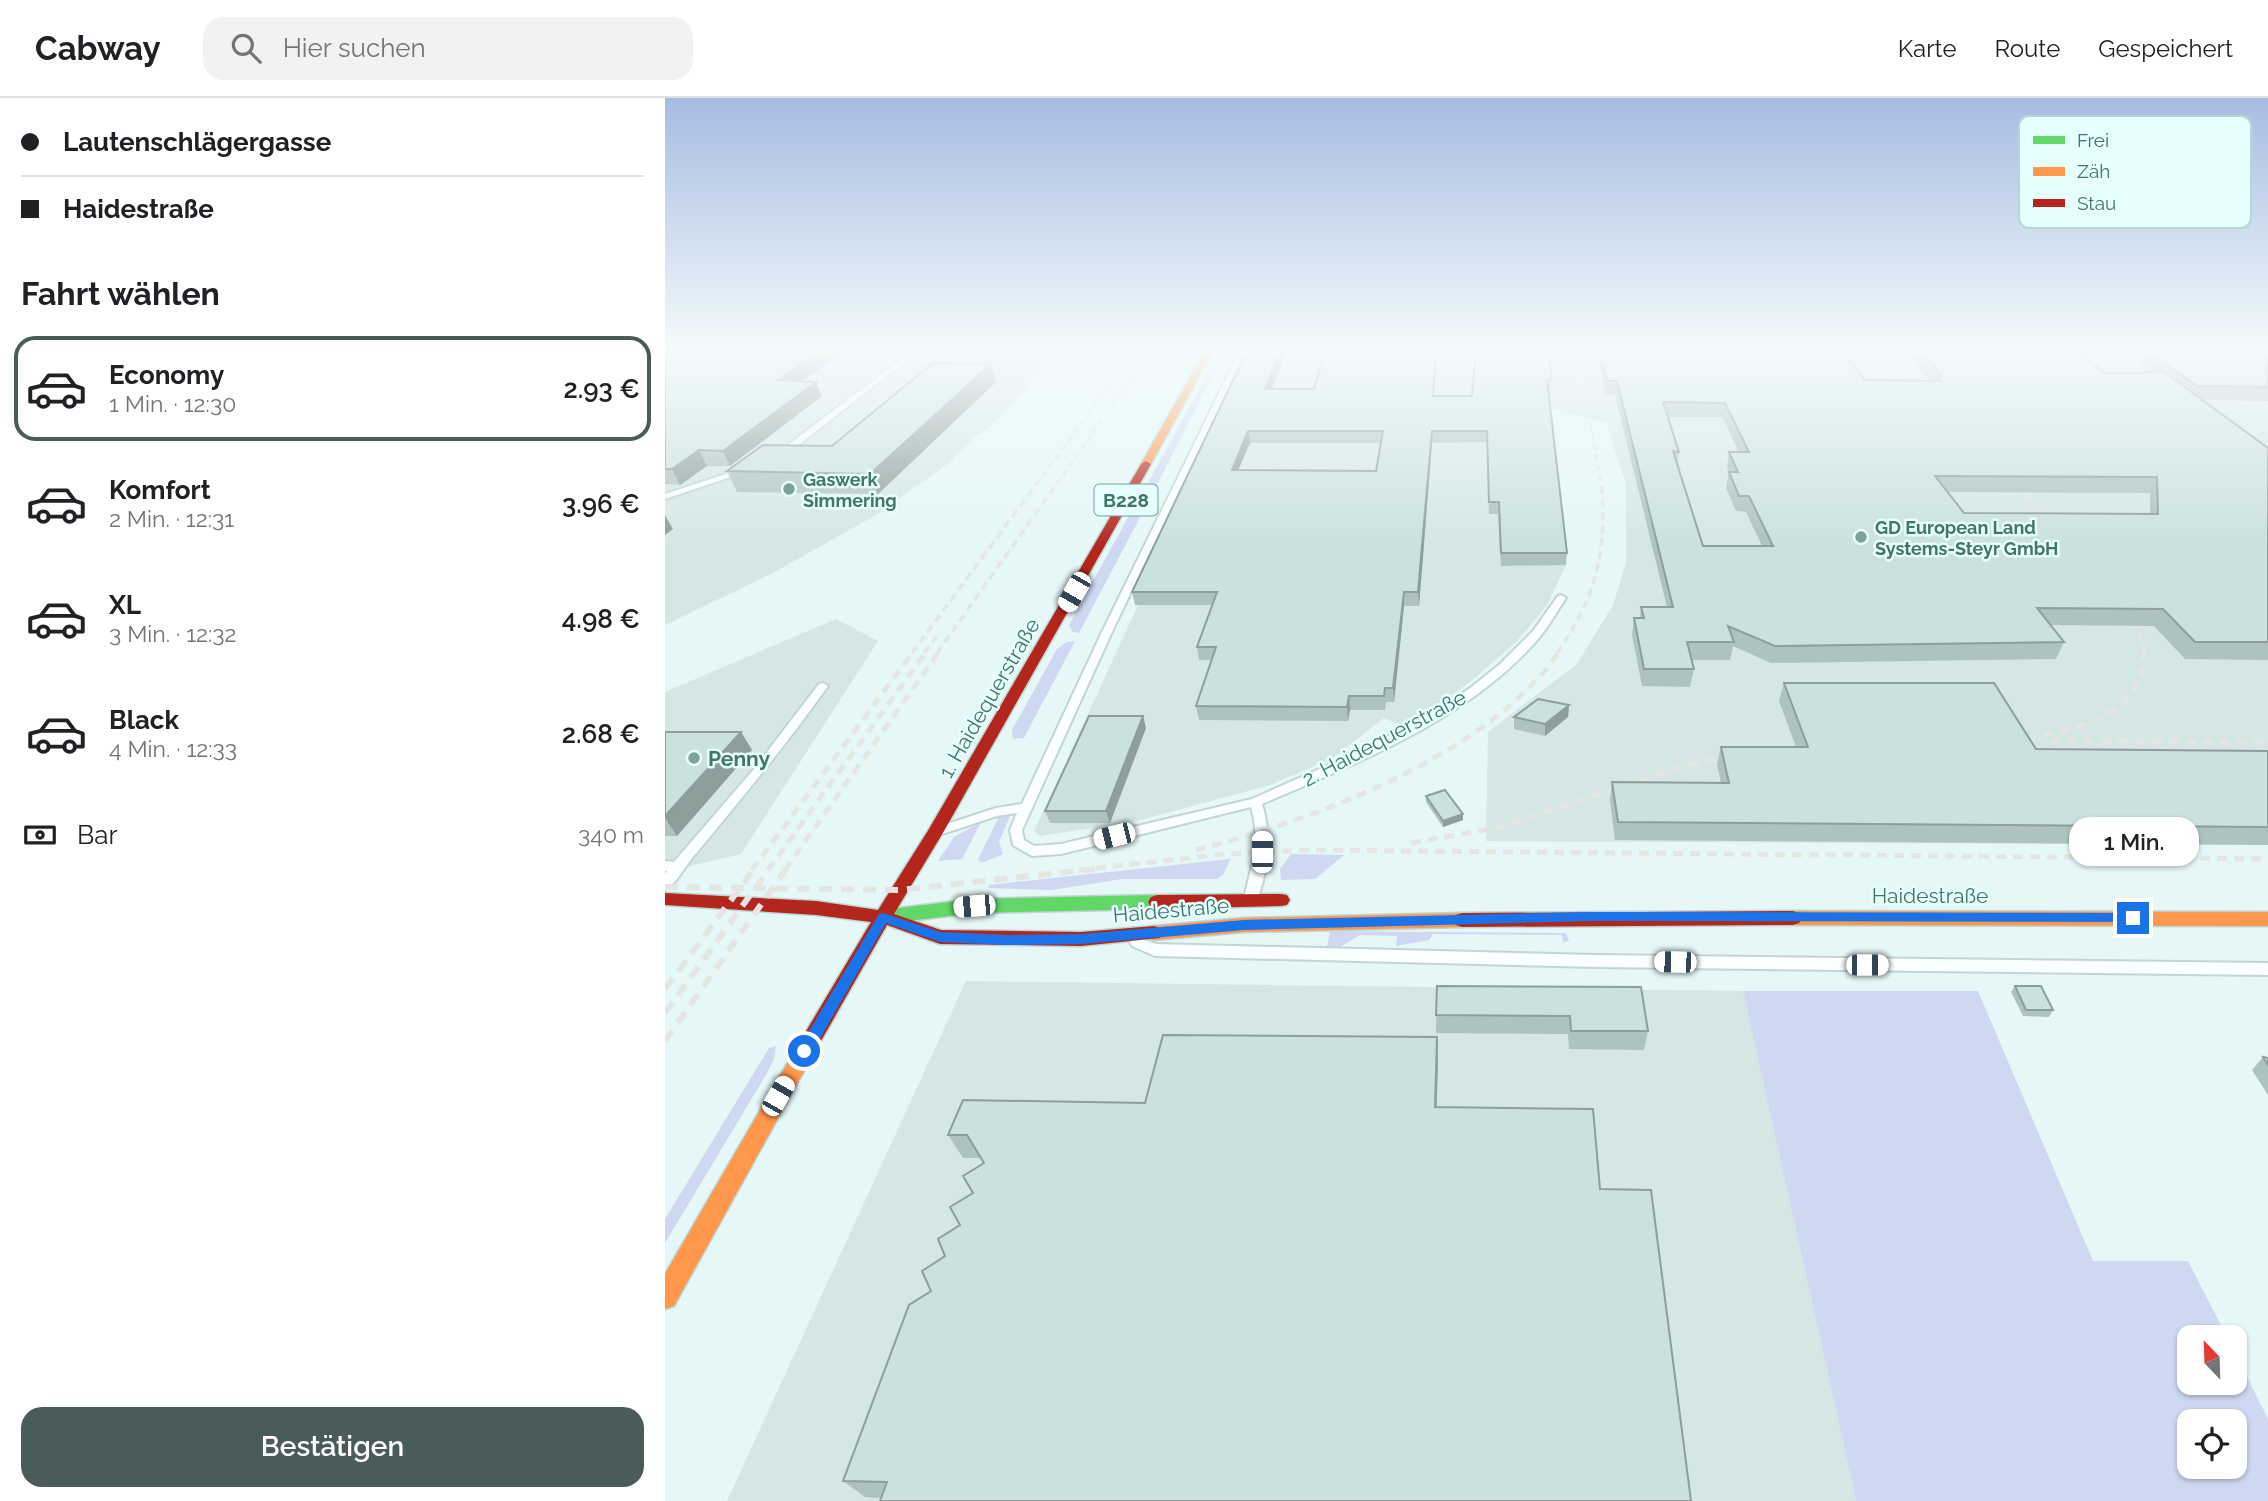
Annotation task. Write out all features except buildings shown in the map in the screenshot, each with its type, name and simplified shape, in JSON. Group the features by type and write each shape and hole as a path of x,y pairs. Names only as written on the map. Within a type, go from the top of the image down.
{"main road":[{"name":"1. Haidequerstraße","path":"665,1297 752,1140 936,831 1172,416"},
{"name":"Haidestraße","path":"665,899 816,908 883,917 940,937 1008,940 1124,936 1244,925 1592,917 2268,919"},
{"name":"Haidestraße","path":"883,917 974,906 1300,901"},
{"name":"Haidestraße","path":"1392,905 1592,917"}],"lane":[{"path":"776,456 832,416"},
{"name":"2. Haidequerstraße","path":"1211,416 1117,610 1016,830 1018,842 1033,851 1061,849 1255,802 1336,768 1424,722 1474,690 1534,637 1561,598"},
{"path":"665,496 697,488 756,466"},
{"path":"665,884 671,866 758,772 823,686"},
{"path":"1244,925 1262,852 1261,820 1255,802"},
{"path":"936,831 996,812 1026,808"},
{"path":"1124,936 1155,950 1596,961 2268,969"}],"shaded area":[{"name":"Gaswerk Simmering","path":"665,416 1000,416 948,464 876,515 771,574 665,625"},
{"path":"1184,416 1192,416 1156,487 1149,481"},
{"path":"1225,416 1550,416 1566,565 1546,607 1516,642 1475,678 1448,698 1400,725 1384,718 1333,758 1270,785 1137,821 1040,836 1034,831"},
{"path":"1581,416 2268,416 2268,845 1486,841 1488,732 1577,664 1613,605 1626,563 1626,484 1606,423"},
{"path":"1142,506 1146,506 1079,633 1073,632 1069,625 1131,512 1138,512"},
{"path":"836,619 878,641 741,854 665,872 665,692"},
{"path":"1075,641 1024,738 1013,739 1012,730 1057,649 1067,642"},
{"path":"1000,815 1010,816 999,842 1003,854 982,863 978,859"},
{"path":"981,822 962,859 938,861 954,837"},
{"path":"1291,854 1344,855 1315,879 1281,880 1280,869"},
{"path":"1230,859 1224,874 1217,879 1122,879 1052,890 988,888 989,885"},
{"path":"1330,931 1566,933 1569,941 1563,942 1562,935 1433,934 1429,940 1396,946 1397,936 1360,935 1340,947 1327,947"},
{"path":"966,981 1743,991 1856,1501 727,1501"},
{"path":"1743,991 1978,991 2093,1261 2188,1261 2221,1325 2177,1325 2177,1395 2247,1395 2247,1377 2268,1419 2268,1501 1856,1501"},
{"path":"776,1046 774,1059 767,1073 665,1243 665,1219 769,1048"}],"railway":[{"path":"1037,484 1087,416"},
{"path":"1057,484 1104,416"},
{"path":"1589,416 1601,484"},
{"path":"912,653 1038,482"},
{"path":"937,653 1058,482"},
{"path":"1557,653 1581,613 1596,572 1603,530 1601,482"},
{"path":"2017,485 2056,529"},
{"path":"2126,609 2142,641 2144,653"},
{"path":"924,653 940,632"},
{"path":"752,870 913,652"},
{"path":"768,870 926,652"},
{"path":"785,870 939,652"},
{"path":"1196,850 1292,821 1395,779 1489,723 1528,689 1559,652"},
{"path":"2010,740 2076,727 2117,708 2132,693 2141,675 2143,652"},
{"path":"2050,741 2268,742"},
{"path":"1411,843 1500,827 1683,766 1738,754"},
{"path":"1079,870 1226,854 1306,850 2268,859"},
{"path":"740,888 754,869"},
{"path":"755,888 769,869"},
{"path":"772,888 786,869"},
{"path":"772,888 900,890 1095,869"},
{"path":"665,887 740,888"},
{"path":"665,989 740,888"},
{"path":"740,888 755,888"},
{"path":"665,1013 755,888"},
{"path":"755,888 772,888"},
{"path":"665,1041 772,888"}],"traffic: fast":[{"path":"891,916 974,906 1157,902"}],"traffic: slow":[{"path":"1146,464 1172,416"},
{"path":"1793,918 2268,919"},
{"path":"1154,933 1244,925 1462,920"},
{"path":"665,1297 806,1049"}],"traffic: jam":[{"path":"883,917 936,831 1146,464"},
{"path":"665,899 816,908 883,917 806,1049"},
{"path":"1157,902 1281,900"},
{"path":"883,917 940,937 1081,939 1154,933"},
{"path":"1462,920 1793,918"}],"place":[{"name":"Gaswerk Simmering","path":"789,489"},
{"name":"GD European Land Systems-Steyr GmbH","path":"1861,537"},
{"name":"Penny","path":"694,758"}],"route":[{"path":"804,1051 883,917 940,937 1008,940 1081,939 1244,925 1592,917 2133,918"}]}
